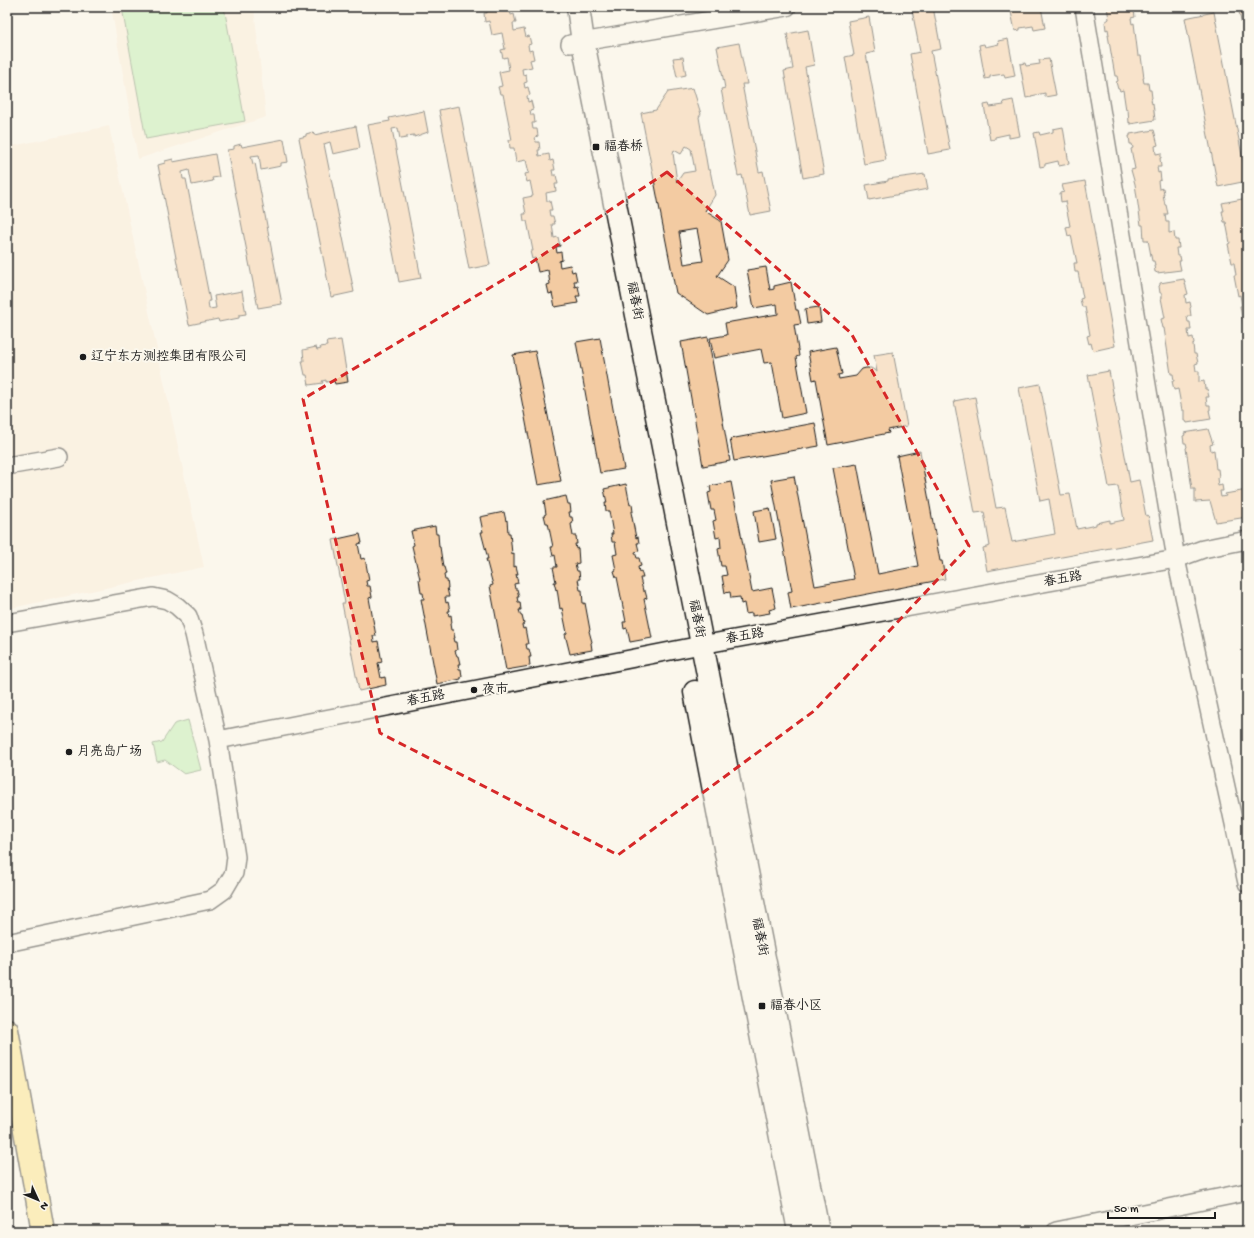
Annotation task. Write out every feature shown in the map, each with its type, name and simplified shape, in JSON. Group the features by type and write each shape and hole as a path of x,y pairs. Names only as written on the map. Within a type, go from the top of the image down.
{"highway":[{"path":"7,1030 43,1231"}],"main road":[{"name":"福春街","path":"565,7 576,43 694,646 818,1231"},
{"name":"福春街","path":"576,43 578,7"},
{"name":"福春街","path":"694,646 799,1231"}],"street":[{"path":"576,43 787,7"},
{"path":"1084,7 1176,559 1247,883"},
{"path":"7,466 59,457"},
{"name":"春五路","path":"218,740 694,646 1176,559 1204,549 1247,540"},
{"path":"7,623 153,597 167,600 177,606 188,616 194,634 218,740 236,857 234,873 224,890 210,900 7,942"},
{"path":"1056,1231 1247,1192"}],"highlighted area":[{"path":"667,172 851,333 969,546 814,711 618,855 380,733 303,399 523,268"}],"shaded area":[{"path":"111,7 254,7 266,117 138,159"},
{"name":"辽宁东方测控集团有限公司","path":"109,126 204,567 7,609 7,147"}],"green space":[{"path":"224,7 245,121 146,139 122,8"},
{"path":"188,720 201,770 184,774 165,760 157,762 153,744 162,742 174,724"}],"building":[{"path":"486,7 513,7 510,9 511,15 514,14 516,23 513,23 514,31 524,29 526,37 529,36 531,44 528,45 529,51 532,50 534,59 530,60 532,67 522,69 523,75 526,74 527,82 524,83 525,88 528,87 530,95 527,96 528,102 531,101 533,109 530,110 531,115 534,115 535,123 532,123 533,129 537,129 538,136 535,137 536,142 539,142 539,156 549,154 550,161 553,160 555,170 552,170 553,175 556,175 558,184 555,184 556,191 546,193 547,201 550,201 552,210 549,210 550,216 553,216 555,224 552,224 554,238 558,237 560,246 556,247 557,253 561,252 562,260 559,261 560,267 570,265 572,272 575,271 577,281 574,281 575,287 578,286 580,296 576,296 578,303 555,307 552,293 549,294 547,285 550,284 548,270 538,272 535,258 532,259 530,251 533,251 527,221 524,221 523,214 526,214 523,198 533,196 530,181 527,182 525,174 529,173 526,160 516,162 514,148 510,148 509,140 512,140 503,94 500,94 498,87 502,86 499,72 509,70 507,57 503,58 501,50 505,49 502,33 492,35 489,21 485,22 484,13 487,13"},
{"path":"933,7 941,49 931,51 950,150 928,154 910,54 920,52 912,10"},
{"path":"1010,7 1041,7 1045,28 1034,30 1033,26 1020,28 1020,30 1015,31"},
{"path":"1107,7 1135,7 1135,17 1131,18 1132,24 1134,23 1138,56 1141,56 1144,83 1148,83 1149,90 1151,90 1155,120 1129,123 1128,109 1126,110 1123,90 1120,91 1118,89 1116,82 1118,81 1117,76 1115,76 1108,29 1106,30 1105,22 1109,19"},
{"path":"1238,7 1247,7 1247,40 1245,40"},
{"path":"1214,12 1247,181 1218,187 1185,18"},
{"path":"869,17 875,52 866,54 886,160 864,164 845,57 854,55 848,21"},
{"path":"808,30 814,65 805,67 824,174 803,178 784,71 793,69 787,34"},
{"path":"1008,39 1015,76 1005,78 1004,74 990,76 990,78 985,79 979,45 984,44 985,47 999,44 998,41"},
{"path":"739,43 747,84 742,84 759,172 763,171 771,211 750,215 742,175 738,176 721,89 725,88 717,47"},
{"path":"683,57 686,75 677,77 673,58"},
{"path":"1049,59 1056,95 1045,97 1045,93 1026,98 1020,64 1025,63 1026,66 1040,64 1039,60"},
{"path":"693,88 701,114 699,117 708,170 710,170 715,195 705,211 721,221 728,260 717,276 734,287 737,308 708,315 676,293 641,113 656,110 668,92","holes":["686,146 691,149 695,171 683,173 677,182 673,153 674,150 681,154","697,229 703,261 684,264 679,232"]},
{"path":"1013,100 1020,136 1009,138 1009,134 995,137 995,139 990,140 984,105 989,104 990,107 1004,105 1003,102"},
{"path":"459,106 490,265 469,269 439,110"},
{"path":"424,111 428,132 414,137 414,135 400,139 398,128 392,129 421,278 399,282 368,125 390,121 389,118"},
{"path":"356,126 360,148 333,154 330,142 324,144 354,292 331,297 299,138 313,132 314,135"},
{"path":"1063,127 1069,164 1059,166 1058,161 1045,164 1045,166 1040,167 1034,133 1039,132 1040,135 1053,132 1053,129"},
{"path":"1154,130 1158,145 1155,146 1156,154 1161,153 1161,167 1157,167 1158,173 1160,172 1161,180 1158,181 1159,189 1163,188 1165,205 1168,214 1165,214 1166,222 1169,222 1169,233 1174,232 1175,240 1178,240 1179,248 1176,248 1177,256 1180,256 1181,261 1179,261 1181,270 1157,273 1155,272 1154,261 1152,261 1148,240 1144,240 1143,225 1141,225 1135,184 1131,170 1135,169 1131,149 1133,148 1132,144 1130,144 1129,136 1130,134"},
{"path":"284,139 288,162 281,163 281,166 261,170 259,155 251,156 253,164 255,163 282,304 258,308 227,150 234,149 234,146 241,144 242,147"},
{"path":"215,154 219,177 212,178 213,181 192,185 189,170 182,172 183,179 186,179 210,301 208,301 209,309 216,308 214,296 242,291 246,314 239,315 239,318 219,322 218,319 189,325 158,165 173,159 173,162"},
{"path":"925,174 928,189 869,200 866,185 888,181 888,179"},
{"path":"1085,181 1115,346 1093,351 1087,336 1090,335 1085,307 1082,307 1080,299 1083,298 1078,272 1075,272 1074,263 1077,263 1071,235 1068,236 1066,227 1070,226 1065,201 1061,202 1060,193 1064,192 1062,185"},
{"path":"1247,198 1247,332 1246,327 1244,328 1240,306 1242,306 1240,295 1238,296 1234,275 1236,275 1234,263 1232,263 1228,244 1230,243 1226,222 1224,222 1222,203"},
{"path":"766,267 770,290 774,289 774,286 791,282 796,310 798,310 801,324 794,325 799,356 796,357 806,413 782,418 772,362 764,363 761,349 714,358 710,338 727,335 725,323 778,314 777,304 754,308 747,270"},
{"path":"1184,279 1188,294 1185,295 1186,303 1190,302 1191,307 1191,316 1187,316 1188,322 1190,322 1191,330 1188,330 1189,338 1193,337 1194,354 1196,354 1198,363 1195,364 1196,371 1199,371 1199,382 1204,381 1205,389 1207,389 1209,397 1206,397 1207,405 1210,405 1209,410 1211,419 1187,423 1184,421 1184,410 1182,410 1178,389 1174,390 1172,381 1174,381 1173,374 1171,374 1164,328 1161,319 1165,318 1161,298 1162,293 1160,293 1159,286 1160,283"},
{"path":"819,307 821,322 807,324 805,309"},
{"path":"708,337 730,461 703,466 681,342"},
{"path":"600,338 624,469 600,473 576,342"},
{"path":"341,340 348,382 335,384 334,381 326,382 326,380 322,381 323,383 309,385 302,361 304,361 303,350 316,347 317,350 321,349 320,347 327,346 326,342"},
{"path":"836,347 842,374 838,375 839,379 856,376 862,369 866,368 871,368 877,372 874,355 893,352 907,426 888,430 889,433 828,445 816,379 813,380 808,352"},
{"path":"535,351 561,481 538,485 513,355"},
{"path":"1109,371 1130,482 1139,480 1146,516 1148,515 1153,540 987,571 983,548 990,546 984,512 975,513 954,401 975,397 996,508 1005,507 1012,542 1055,534 1049,499 1040,501 1019,388 1040,384 1061,495 1070,494 1077,529 1110,520 1110,523 1124,520 1118,486 1109,487 1088,375"},
{"path":"815,423 819,446 734,461 730,439"},
{"path":"1208,429 1213,444 1210,445 1211,451 1214,450 1216,469 1218,469 1218,486 1222,485 1223,491 1220,491 1221,497 1226,496 1225,494 1247,490 1247,517 1216,522 1210,501 1195,502 1195,489 1192,489 1187,447 1186,443 1184,443 1183,436 1185,435 1184,433"},
{"path":"920,451 940,561 942,561 945,579 791,609 788,592 792,591 771,480 794,476 815,586 854,579 833,468 857,464 878,574 918,566 897,456"},
{"path":"731,482 752,592 772,588 776,608 769,610 770,613 752,616 752,613 746,614 744,603 741,604 740,597 731,598 730,592 725,593 722,576 727,575 725,566 721,566 718,549 721,548 720,537 716,538 713,521 716,520 714,510 711,510 708,493 711,492 710,486"},
{"path":"626,484 630,505 632,504 633,512 631,512 636,538 638,537 639,543 637,543 639,551 635,552 637,558 639,558 641,566 638,567 643,578 640,578 643,591 645,591 647,598 644,599 652,638 630,642 627,628 624,629 623,622 626,622 617,577 614,571 616,570 613,555 617,554 615,542 612,542 611,534 613,534 609,511 606,511 605,503 607,503 604,489"},
{"path":"566,496 568,504 570,504 571,512 569,512 573,523 571,524 573,536 576,536 576,549 578,548 579,563 575,564 577,571 579,571 580,579 578,579 580,590 582,590 583,604 585,603 592,642 592,650 570,654 565,634 567,633 562,608 560,609 557,589 556,590 554,582 556,582 553,567 557,567 555,555 553,556 551,547 553,547 548,523 546,523 544,515 546,514 544,501"},
{"path":"770,508 776,539 759,542 754,511"},
{"path":"504,512 506,521 507,520 508,533 510,533 512,554 514,553 514,567 516,566 518,574 516,574 518,583 514,584 519,597 517,597 518,602 520,602 521,610 519,610 524,624 522,625 523,629 525,628 528,644 526,644 527,649 529,649 531,657 529,657 530,666 506,670 490,586 493,585 486,559 488,559 481,532 483,532 480,517"},
{"path":"435,526 436,534 438,534 443,567 446,574 444,575 445,580 447,580 449,597 445,597 446,603 448,602 450,611 448,611 449,616 451,615 451,630 453,630 455,638 453,638 454,642 456,642 457,650 455,651 458,656 460,664 458,664 459,669 461,669 462,677 461,679 437,684 421,599 424,599 423,593 421,593 420,579 412,546 414,545 411,531"},
{"path":"360,534 362,543 358,544 361,559 365,558 369,580 366,581 367,586 370,586 372,597 369,598 376,636 373,636 374,642 378,641 382,662 378,663 381,678 385,677 386,685 359,691 342,603 345,603 333,540"}],"place":[{"name":"福春桥","path":"596,147"},
{"name":"辽宁东方测控集团有限公司","path":"83,357"},
{"name":"夜市","path":"474,690"},
{"name":"月亮岛广场","path":"69,752"},
{"name":"福春小区","path":"762,1006"}]}
